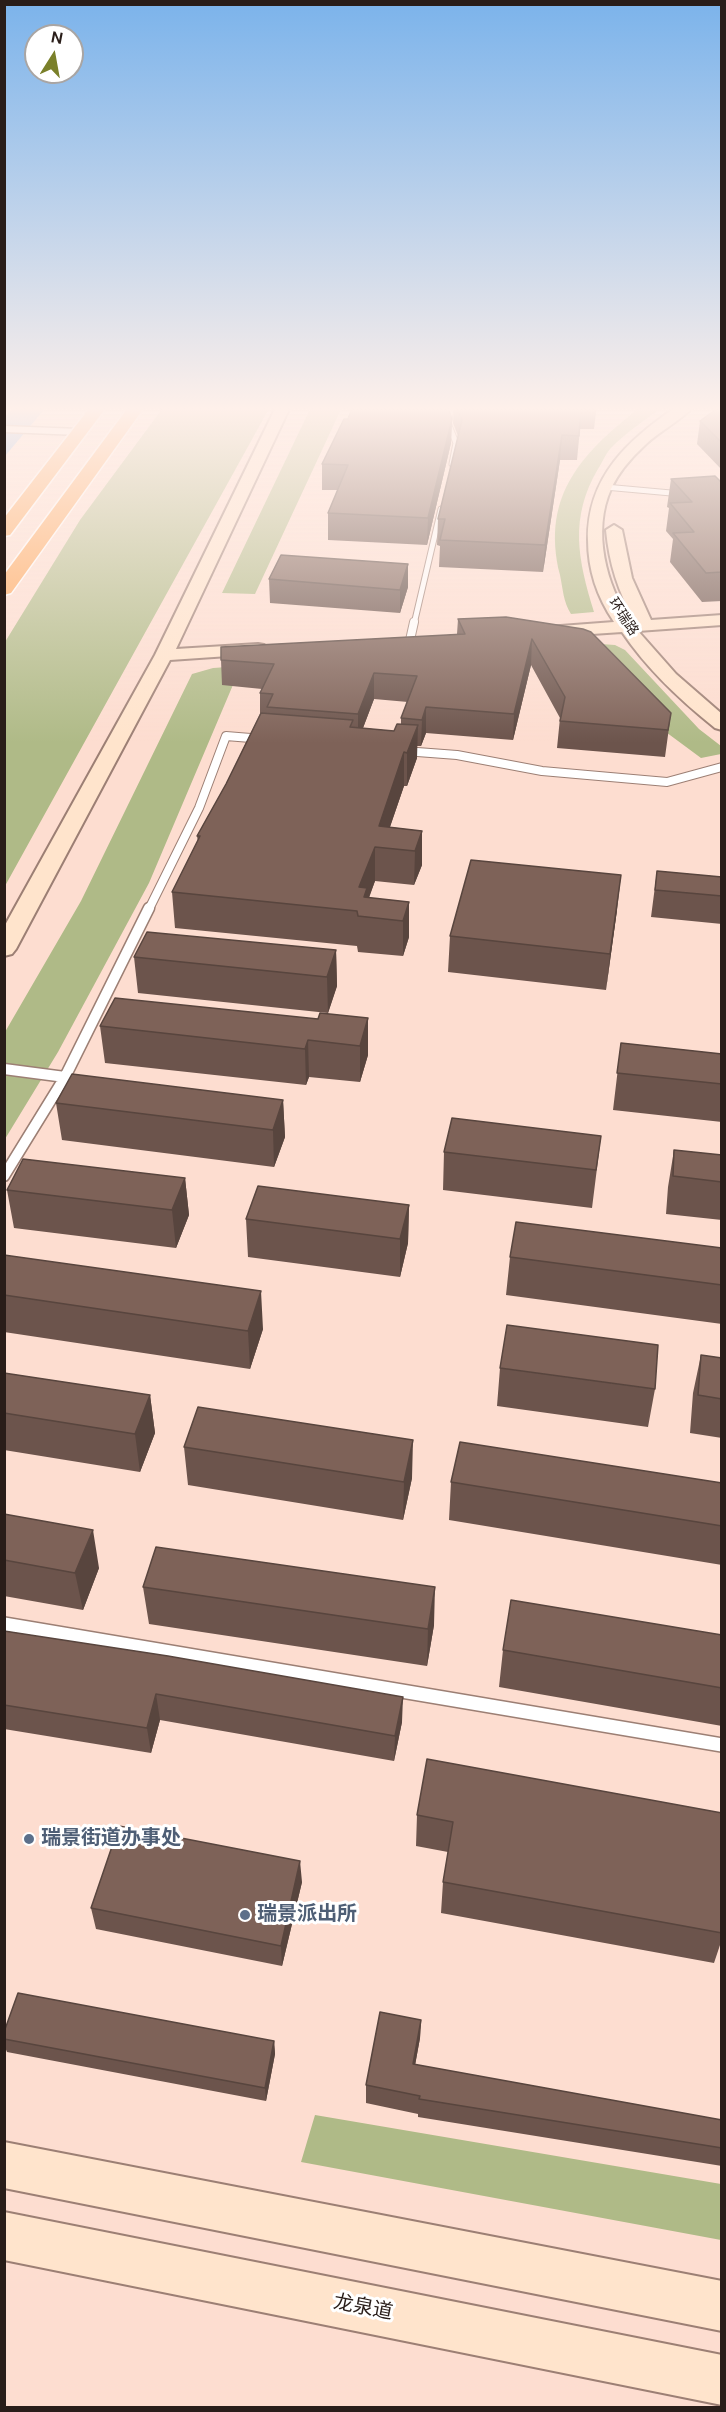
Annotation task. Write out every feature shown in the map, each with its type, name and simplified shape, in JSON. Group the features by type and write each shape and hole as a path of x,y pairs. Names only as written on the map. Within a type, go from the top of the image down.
{"highway":[{"path":"4,531 14,518"},
{"path":"4,589 56,518"}],"street":[{"path":"4,950 164,655 230,518"},
{"name":"环瑞路","path":"595,518 596,553 601,580 628,627 651,657 674,681 722,724"},
{"name":"环瑞路","path":"615,518 619,566 636,610 662,651 722,708"},
{"path":"525,633 722,620"},
{"path":"404,640 433,638"},
{"path":"164,655 281,648"},
{"path":"4,2165 722,2306"},
{"name":"龙泉道","path":"4,2236 722,2380"}],"lane":[{"path":"404,640 438,518"},
{"path":"4,1176 65,1077 199,808 226,736 272,740"},
{"path":"399,751 457,755 542,771 666,782 722,767"},
{"path":"4,1069 65,1077"},
{"path":"4,1624 722,1745"}],"green space":[{"path":"82,518 209,518 5,886 5,642"},
{"path":"258,518 291,518 255,594 222,593"},
{"path":"557,518 581,518 579,539 581,557 594,612 571,614 566,604 555,546"},
{"path":"601,644 615,645 625,650 699,729 721,746 721,754 701,758 651,721 670,723"},
{"path":"241,666 149,883 58,1052 5,1139 5,1032 81,901 192,674 213,668"},
{"path":"315,2115 721,2184 721,2240 301,2162"}],"building":[{"path":"549,518 545,545 440,540 445,519 438,519"},
{"path":"682,518 722,518 722,572 706,573 673,533 694,532"},
{"path":"281,555 408,564 400,590 269,579"},
{"path":"506,617 591,632 671,713 668,730 560,721 565,697 532,639 514,714 426,707 422,720 401,718 417,676 374,673 358,714 267,707 273,694 260,693 274,664 221,660 221,647 465,634 458,619"},
{"path":"261,713 353,720 350,727 394,731 397,724 418,725 407,753 404,752 379,826 422,831 415,851 375,847 359,887 367,888 364,897 409,902 403,921 358,916 357,911 172,892 200,836 197,836"},
{"path":"471,860 621,875 610,954 450,936"},
{"path":"657,871 722,877 722,896 655,890"},
{"path":"147,932 336,950 327,977 134,957"},
{"path":"115,998 318,1019 320,1013 368,1018 360,1046 308,1040 305,1049 100,1026"},
{"path":"621,1043 722,1054 722,1084 617,1073"},
{"path":"72,1074 283,1100 273,1130 56,1103"},
{"path":"452,1118 601,1136 596,1170 444,1152"},
{"path":"674,1150 722,1155 722,1182 673,1176"},
{"path":"23,1159 185,1178 172,1210 7,1190"},
{"path":"258,1186 409,1205 400,1239 246,1219"},
{"path":"516,1222 722,1248 722,1285 510,1257"},
{"path":"4,1255 261,1291 248,1331 4,1295"},
{"path":"507,1325 658,1345 655,1389 500,1368"},
{"path":"701,1355 722,1358 722,1399 698,1395"},
{"path":"4,1373 150,1395 135,1434 4,1413"},
{"path":"198,1407 413,1440 404,1482 184,1447"},
{"path":"460,1442 722,1483 722,1526 451,1482"},
{"path":"4,1514 93,1530 75,1573 4,1560"},
{"path":"156,1547 435,1587 428,1629 143,1587"},
{"path":"511,1600 722,1635 722,1688 503,1650"},
{"path":"4,1631 168,1656 403,1697 395,1736 156,1694 147,1728 4,1705"},
{"path":"427,1759 722,1813 722,1933 443,1882 453,1822 417,1815"},
{"path":"119,1826 300,1861 281,1946 91,1908"},
{"path":"18,1993 274,2041 265,2088 4,2039 4,2032"},
{"path":"380,2012 421,2020 413,2064 722,2120 722,2148 419,2099 420,2096 366,2085"}],"place":[{"name":"瑞景街道办事处","path":"29,1839"},
{"name":"瑞景派出所","path":"245,1915"}]}
